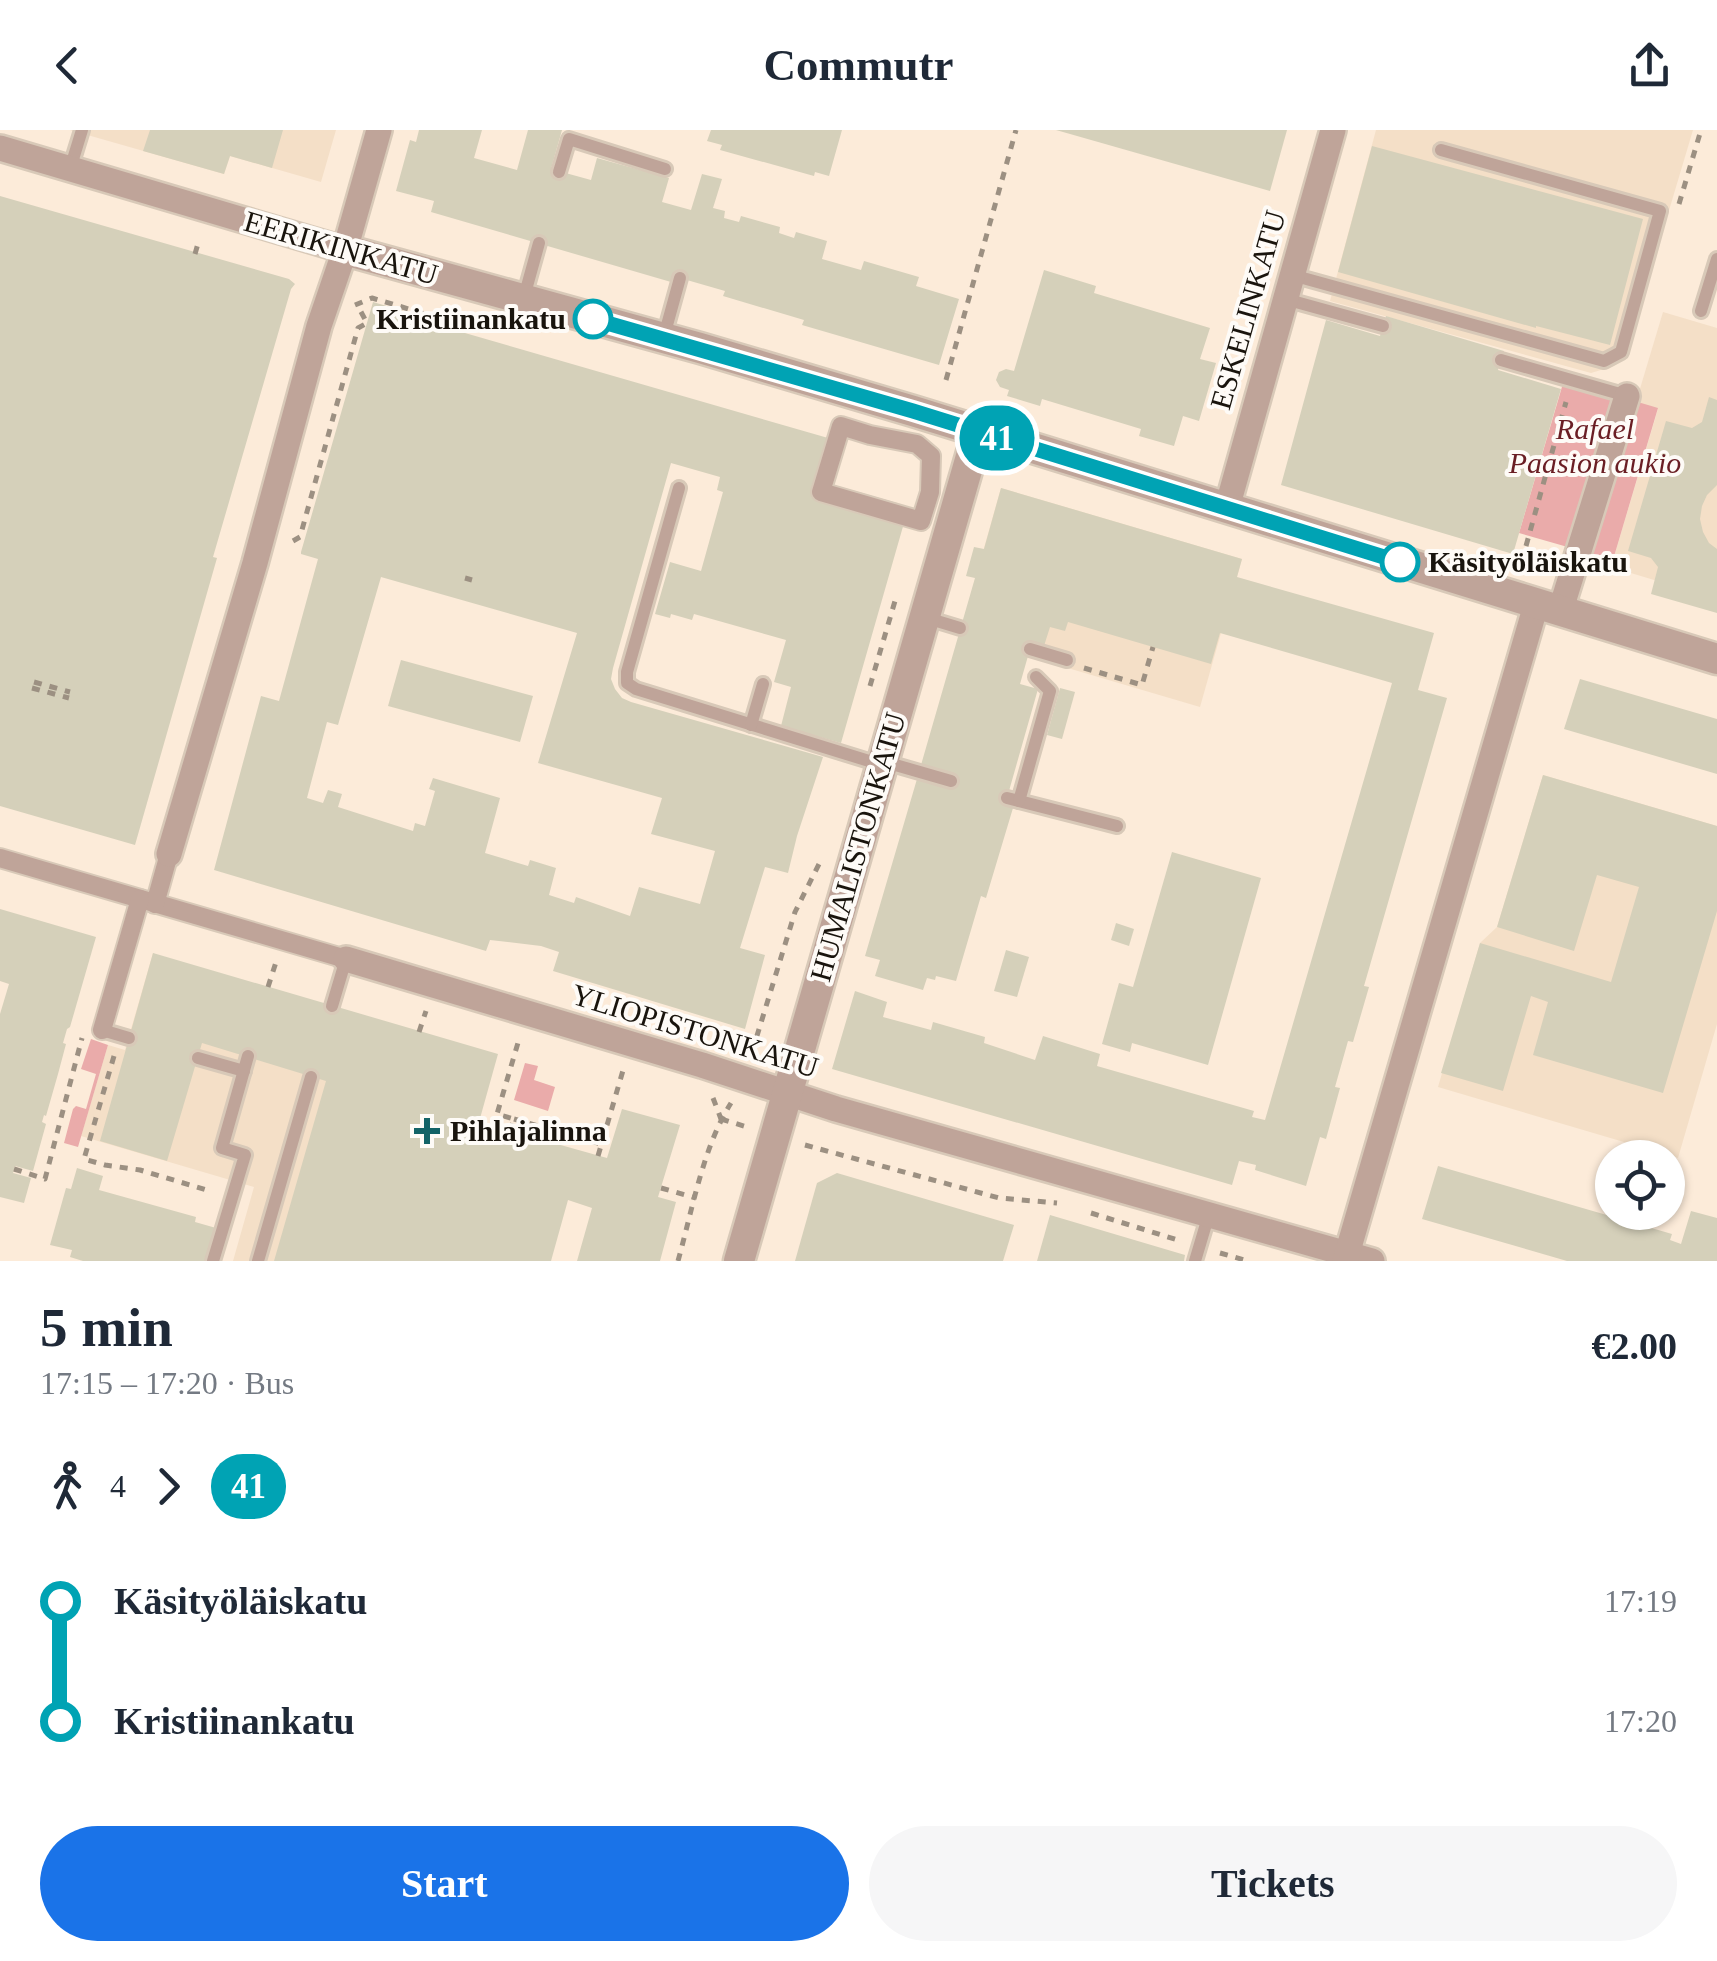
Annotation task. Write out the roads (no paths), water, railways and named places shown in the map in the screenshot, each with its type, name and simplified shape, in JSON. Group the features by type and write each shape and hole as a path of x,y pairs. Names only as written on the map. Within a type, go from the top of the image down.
{"street":[{"path":"102,1030 169,854 319,326 379,130"},
{"name":"ESKELINKATU","path":"1227,508 1334,130"},
{"name":"EERIKINKATU","path":"0,148 913,411 1717,659"},
{"path":"1355,1259 1548,608 1627,396"},
{"path":"841,426 870,436 917,444 931,456 930,492 921,521 821,492 835,440 841,426"},
{"name":"HUMALISTONKATU","path":"740,1261 978,432"},
{"name":"YLIOPISTONKATU","path":"0,858 702,1065 836,1109 1355,1259"}],"lane":[{"path":"70,169 82,130"},
{"path":"559,172 569,139 665,169"},
{"path":"1289,287 1604,362 1621,352 1660,211 1441,150"},
{"path":"524,300 539,243"},
{"path":"1701,311 1717,258"},
{"path":"664,338 680,278"},
{"path":"1289,287 1383,326"},
{"path":"1501,360 1627,396"},
{"path":"678,488 626,678 631,687 951,782"},
{"path":"924,618 960,628"},
{"path":"1030,649 1074,663"},
{"path":"1036,677 1050,690 1013,799 1117,826"},
{"path":"751,725 764,684"},
{"path":"332,1006 346,960"},
{"path":"102,1030 129,1038"},
{"path":"198,1058 246,1063 222,1148 245,1154 213,1261"},
{"path":"258,1261 311,1078"},
{"path":"1195,1261 1209,1214"}],"place":[{"name":"Kristiinankatu","path":"593,319"},
{"name":"Käsityöläiskatu","path":"1400,562"},
{"name":"Pihlajalinna","path":"427,1131"}],"park label":[{"name":"Rafael Paasion aukio","path":"1595,446"}]}
